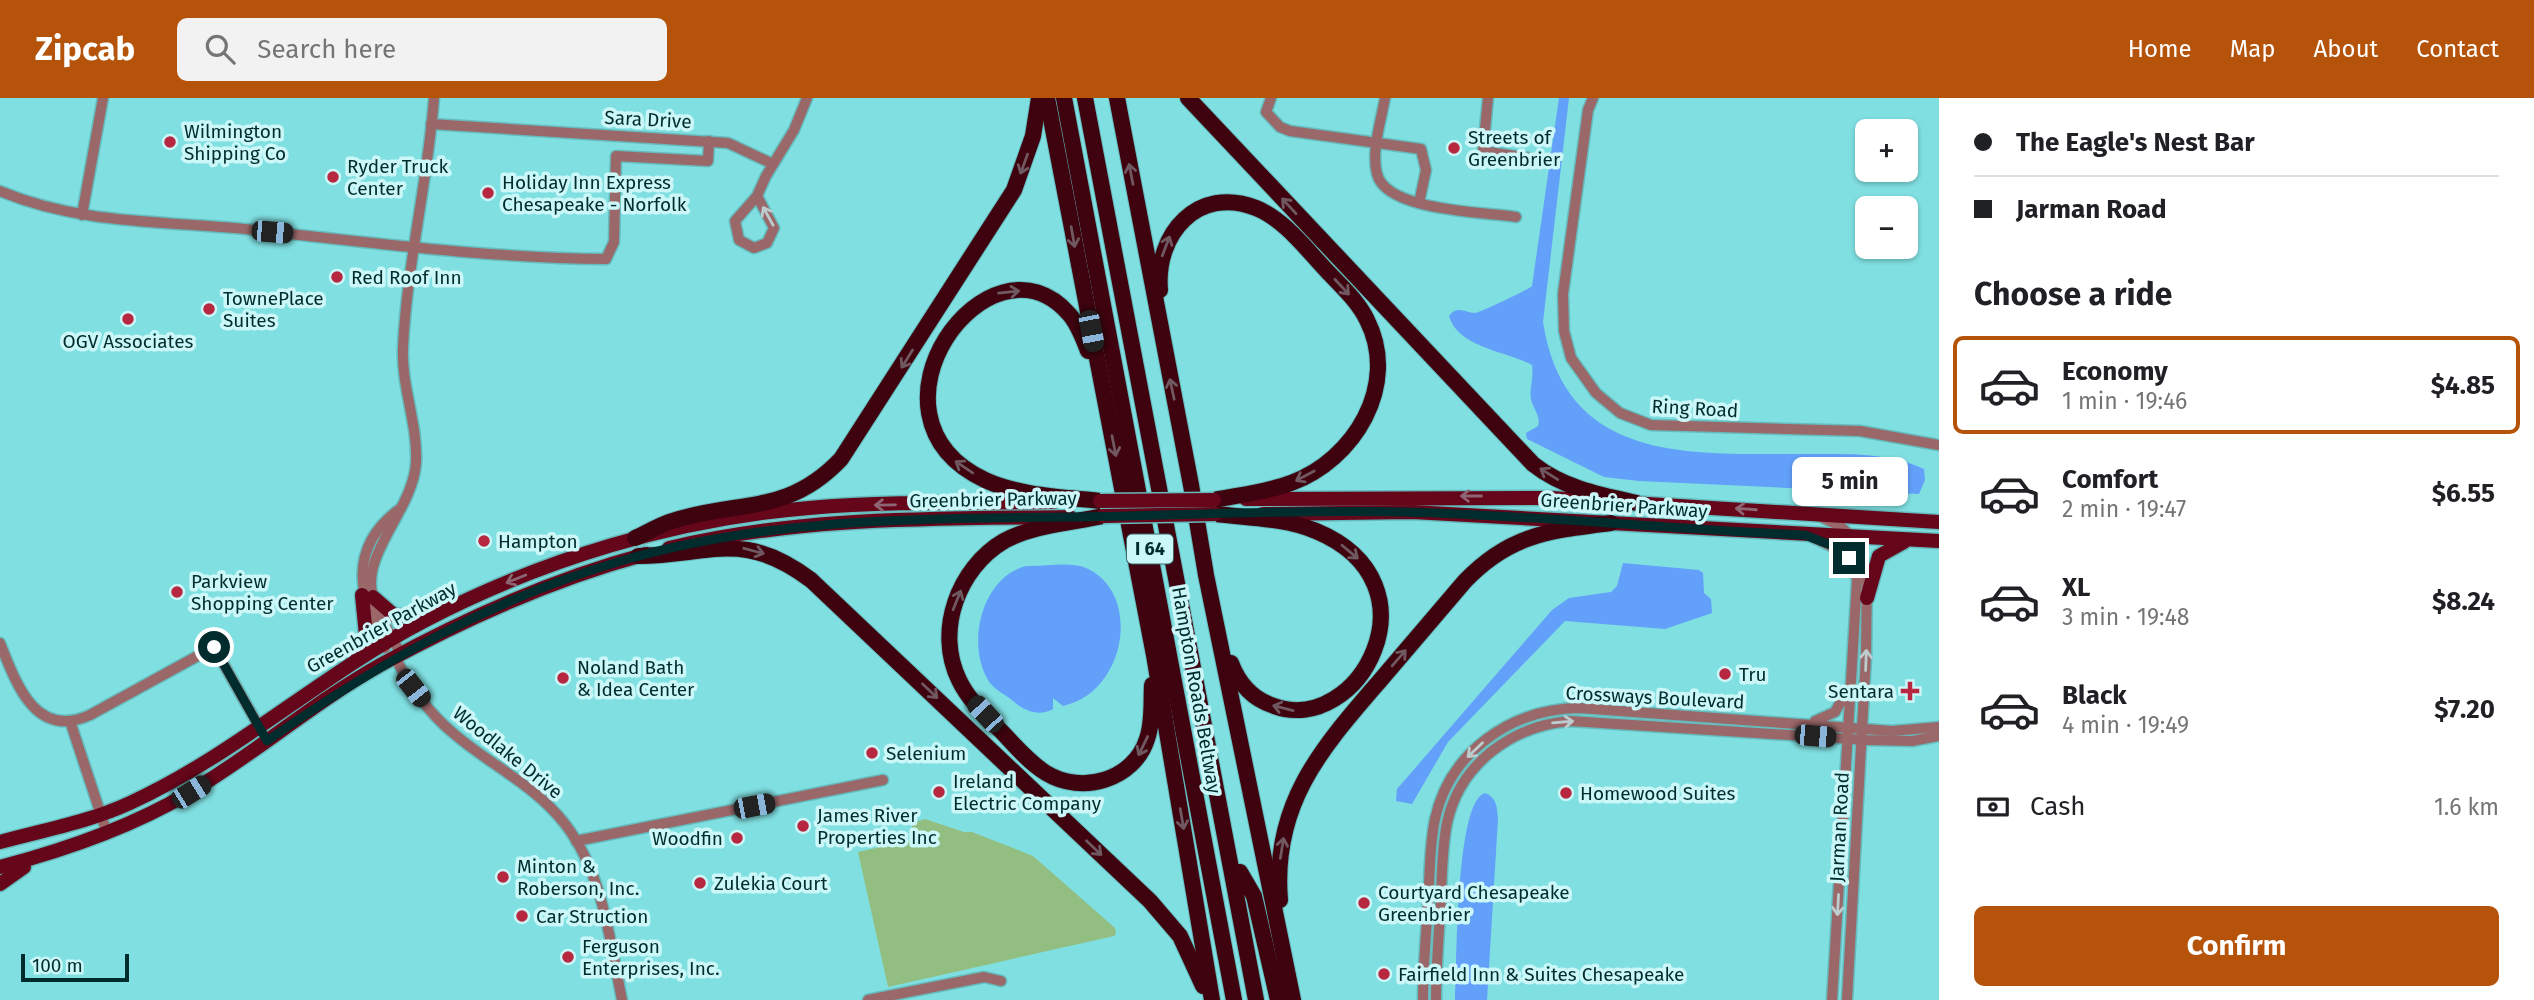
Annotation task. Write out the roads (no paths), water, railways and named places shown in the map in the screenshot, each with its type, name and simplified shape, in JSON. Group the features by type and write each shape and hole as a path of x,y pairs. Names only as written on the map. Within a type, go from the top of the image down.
{"highway":[{"path":"635,538 668,522 783,499 816,482 841,459 1014,190 1033,136 1039,98"},
{"path":"1047,98 1154,655 1210,1000"},
{"name":"Hampton Roads Beltway","path":"1064,98 1234,1000"},
{"path":"1074,98 1243,1000"},
{"path":"1085,98 1256,1000"},
{"name":"Hampton Roads Beltway","path":"1096,98 1264,1000"},
{"path":"1117,98 1206,575 1293,1000"},
{"path":"1188,98 1534,464 1562,482 1592,493 1637,503"},
{"path":"1166,362 1159,284 1166,241 1190,215 1225,203 1244,204 1273,218 1353,300 1373,334 1378,359 1376,390 1360,427 1344,448 1322,466 1291,483 1215,507"},
{"path":"1100,379 1077,325 1064,309 1043,296 1012,291 983,299 962,317 938,355 927,392 930,422 937,438 948,454 969,471 1008,488 1101,509"},
{"path":"1206,575 1219,610 1234,671 1249,692 1266,704 1299,711 1329,702 1353,682 1374,649 1381,626 1382,603 1368,570 1353,553 1327,536 1304,527 1215,507"},
{"path":"1101,509 1014,536 979,562 960,590 951,617 949,639 955,671 973,702 1035,766 1062,781 1085,784 1104,781 1120,773 1142,750 1150,728 1154,655"},
{"path":"1285,965 1279,891 1282,845 1297,793 1315,759 1488,558 1531,536 1611,523"},
{"path":"638,556 672,556 720,547 741,548 780,561 811,580 1165,917 1180,936 1210,1000"},
{"path":"1240,872 1254,896 1278,1000"}],"main road":[{"name":"Greenbrier Parkway","path":"0,842 101,815 171,782 387,641 515,579 635,538 720,520 806,508 1215,507 1476,496 1939,522"},
{"name":"Greenbrier Parkway","path":"1215,507 1412,513 1939,541"},
{"name":"Greenbrier Parkway","path":"0,867 107,833 190,793 396,657 521,596 638,556 726,536 824,523 1101,509"},
{"path":"1867,598 1879,556 1906,541"},
{"path":"367,596 395,616 411,618 439,614"},
{"path":"355,661 363,649 366,635 367,596"},
{"path":"0,835 61,827"},
{"path":"0,884 16,870 34,864 55,851"}],"street":[{"path":"82,215 103,98"},
{"name":"Woodlake Drive","path":"434,98 403,347 416,464 401,508 374,559 367,596 387,641 413,688 442,723 541,798 576,841 599,895 622,1000"},
{"path":"757,196 774,228 767,243 754,248 738,240 734,226 739,214 757,196 794,130 807,98"},
{"path":"1271,98 1266,112 1280,127 1290,131 1421,149 1426,170 1419,203"},
{"path":"1385,98 1378,141 1377,175 1385,189 1400,199 1419,203 1516,216"},
{"path":"1488,98 1483,151 1529,158"},
{"name":"Ring Road","path":"1593,98 1587,119 1562,313 1571,358 1596,394 1620,413 1651,425 1860,430 1939,445"},
{"name":"Sara Drive","path":"431,124 709,141 736,145 773,164"},
{"path":"0,191 82,215 143,224 302,235 414,249 606,259 614,242 616,156 708,161 709,141"},
{"path":"1814,514 1840,526 1853,538"},
{"name":"Jarman Road","path":"1805,535 1842,552 1854,567 1857,580 1832,1000"},
{"name":"Jarman Road","path":"1847,1000 1867,598 1864,559 1853,538"},
{"path":"1,650 28,703 47,717 70,721 90,715 214,647 267,741"},
{"path":"1802,723 1822,720 1835,712 1850,685"},
{"name":"Crossways Boulevard","path":"1423,1000 1435,820 1455,772 1492,734 1527,716 1566,708 1802,723 1847,733"},
{"path":"70,721 107,833"},
{"name":"Crossways Boulevard","path":"1436,1000 1444,849 1451,810 1476,765 1507,740 1544,725 1570,721 1847,733 1912,741 1939,736"},
{"name":"Crossways Boulevard","path":"1861,734 1939,727"},
{"path":"576,841 883,780"},
{"path":"868,1000 984,977 1001,981"}],"water":[{"path":"1559,98 1569,98 1543,322 1556,370 1579,404 1608,428 1644,443 1683,451 1856,455 1898,460 1924,469 1925,480 1919,494 1639,481 1604,477 1527,439 1526,433 1538,426 1539,422 1531,395 1532,365 1473,342 1454,327 1449,316 1458,310 1479,312 1532,286"},
{"path":"1623,563 1699,570 1703,573 1704,593 1711,599 1712,613 1665,629 1565,621 1448,742 1412,804 1396,801 1397,789 1552,610 1569,598 1611,592 1617,586"},
{"path":"1064,565 1086,568 1104,581 1115,598 1120,619 1120,642 1113,663 1101,682 1084,697 1063,706 1053,698 1053,709 1042,713 1022,708 993,687 982,665 978,648 982,613 989,597 998,583 1026,566"},
{"path":"1485,793 1494,800 1498,819 1487,1000 1455,1000 1457,923 1463,854 1475,803"}],"place":[{"name":"Wilmington Shipping Co","path":"170,142"},
{"name":"Streets of Greenbrier","path":"1454,148"},
{"name":"Ryder Truck Center","path":"333,177"},
{"name":"Holiday Inn Express Chesapeake - Norfolk","path":"488,193"},
{"name":"Red Roof Inn","path":"337,277"},
{"name":"TownePlace Suites","path":"209,309"},
{"name":"OGV Associates","path":"128,319"},
{"name":"Hampton","path":"484,541"},
{"name":"Parkview Shopping Center","path":"177,592"},
{"name":"Tru","path":"1725,674"},
{"name":"Noland Bath & Idea Center","path":"563,678"},
{"name":"Sentara","path":"1910,691"},
{"name":"Selenium","path":"872,753"},
{"name":"Ireland Electric Company","path":"939,792"},
{"name":"Homewood Suites","path":"1566,793"},
{"name":"James River Properties Inc","path":"803,826"},
{"name":"Woodfin","path":"737,838"},
{"name":"Minton & Roberson, Inc.","path":"503,877"},
{"name":"Zulekia Court","path":"700,883"},
{"name":"Courtyard Chesapeake Greenbrier","path":"1364,903"},
{"name":"Car Struction","path":"522,916"},
{"name":"Ferguson Enterprises, Inc.","path":"568,957"},
{"name":"Fairfield Inn & Suites Chesapeake","path":"1384,974"}]}
